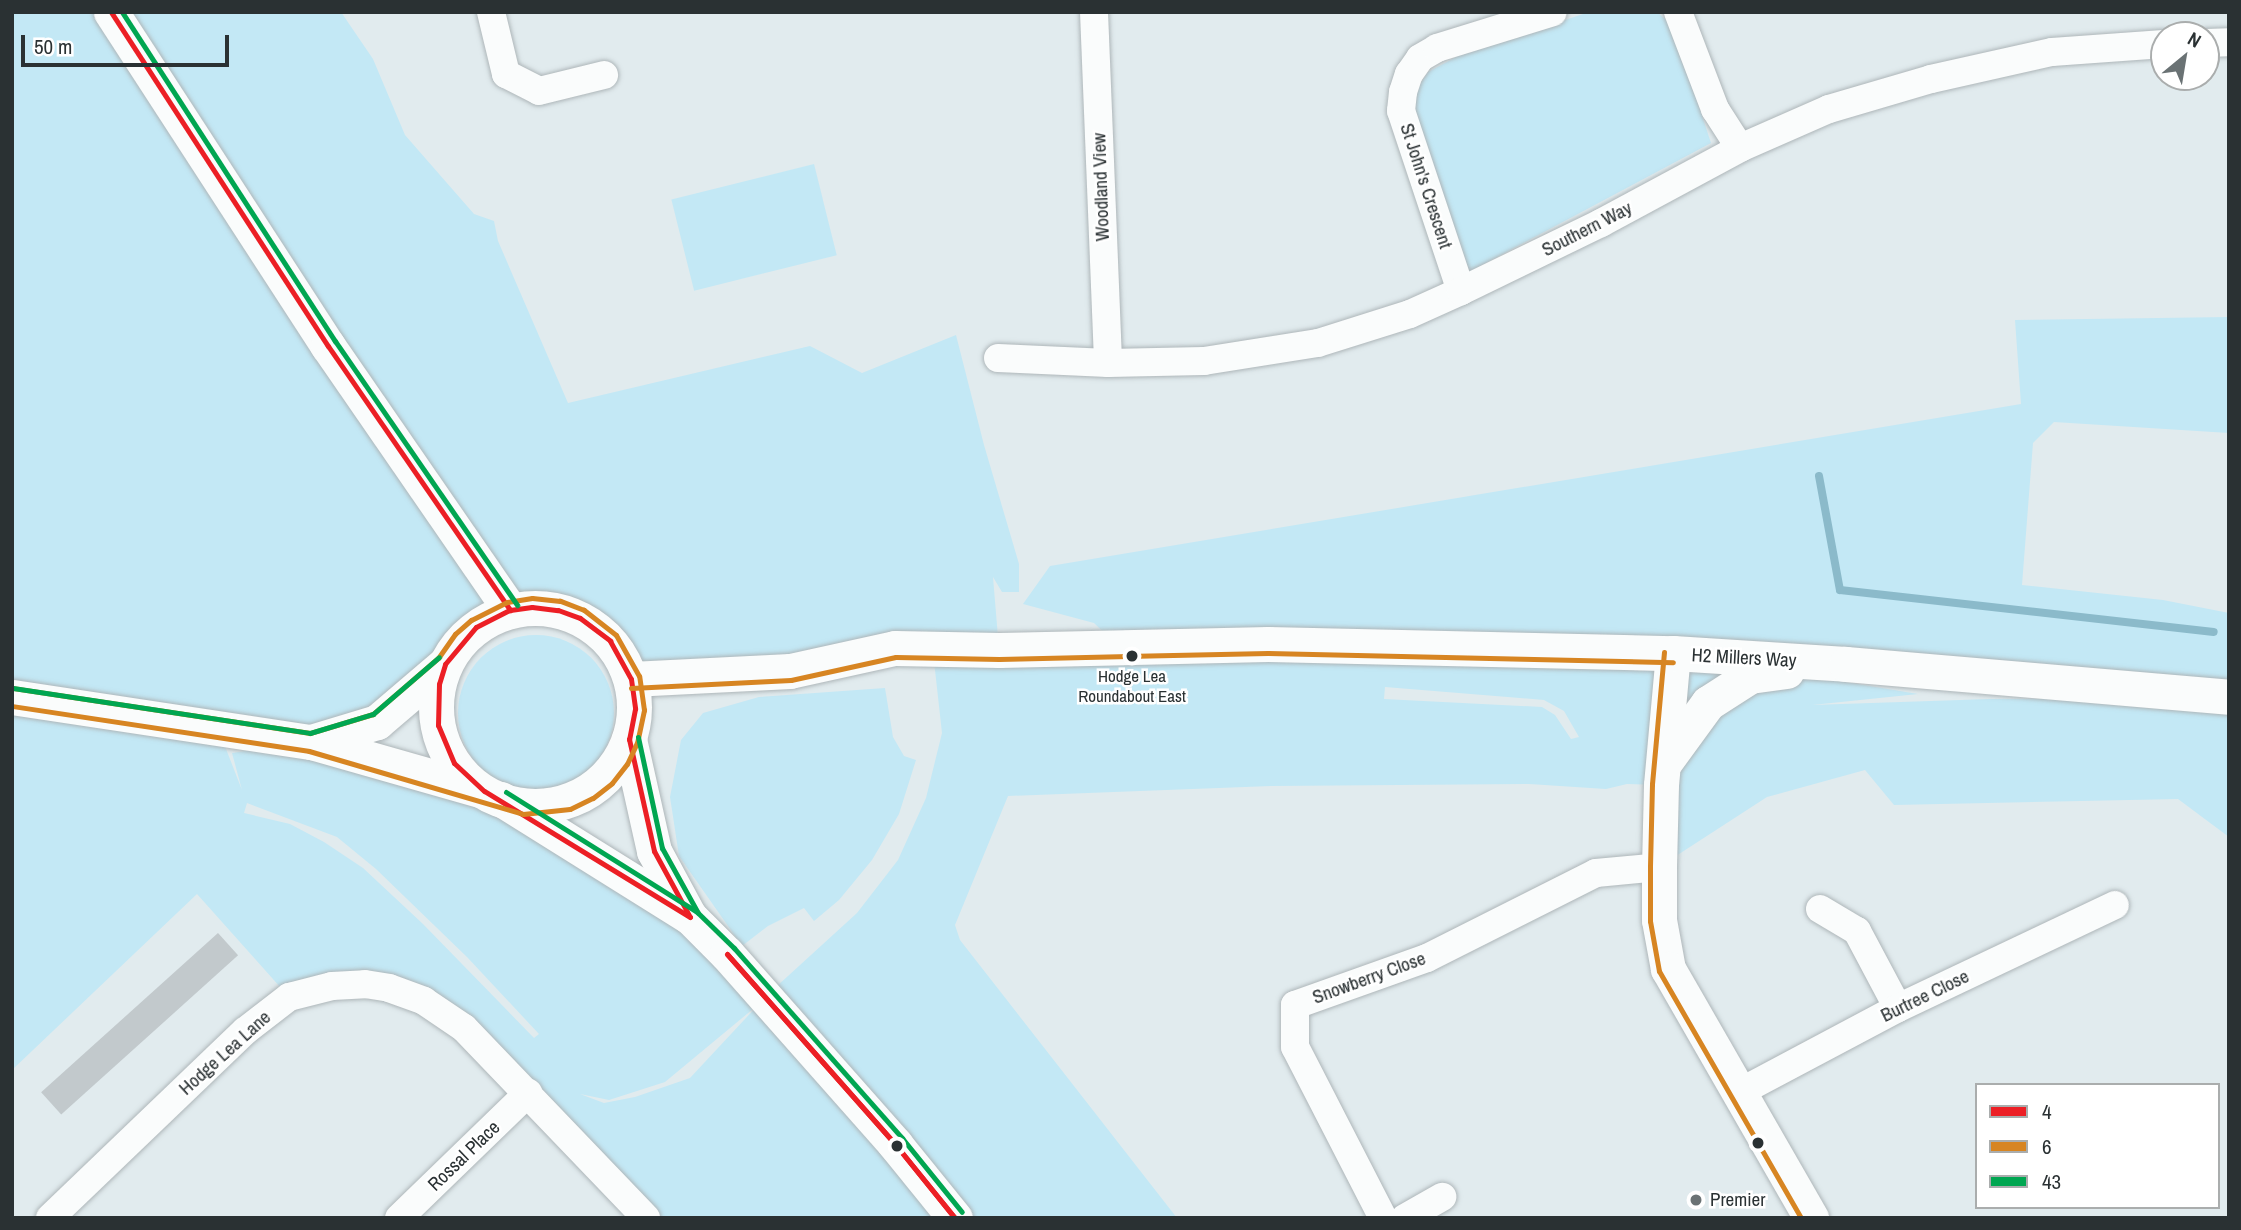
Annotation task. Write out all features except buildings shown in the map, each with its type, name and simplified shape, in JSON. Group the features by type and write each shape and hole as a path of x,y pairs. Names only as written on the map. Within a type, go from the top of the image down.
{"street":[{"path":"111,12 328,346 510,610"},
{"path":"491,12 506,74 538,90 604,75"},
{"name":"Woodland View","path":"1094,12 1108,363"},
{"name":"St John's Crescent","path":"1461,291 1401,111 1403,92 1409,75 1420,58 1437,48 1553,12"},
{"path":"1678,12 1715,108 1740,148"},
{"name":"Southern Way","path":"999,358 1108,363 1204,361 1318,343 1410,314 1461,291 1601,223 1740,148 1829,109 1931,79 2052,51 2150,45"},
{"path":"12,697 311,742 523,805 545,806 578,796 606,777 620,759 629,739 635,709 631,679 610,641 580,618 558,610 532,607 510,610 476,627 462,640 445,664 377,722 311,742"},
{"name":"H2 Millers Way","path":"631,679 790,671 895,648 999,650 1268,644 1673,653 1846,664 2229,697"},
{"path":"1673,653 1662,765 1658,920 1668,969 1811,1218"},
{"path":"445,664 436,704 444,745 461,771 492,795 690,917 727,954 895,1143 955,1218"},
{"path":"1662,765 1708,703 1750,676 1846,664"},
{"path":"629,739 654,851 690,917"},
{"name":"Snowberry Close","path":"1383,1218 1295,1046 1295,1005 1427,958 1596,873 1659,867"},
{"name":"Burtree Close","path":"1738,1093 1898,1008 2115,905"},
{"path":"1820,909 1857,931 1898,1008"},
{"name":"Hodge Lea Lane","path":"50,1218 245,1031 289,997 332,986 365,984 389,988 424,1001 464,1028 646,1218"},
{"name":"Rossal Place","path":"399,1218 528,1093"},
{"path":"1405,1218 1442,1197"}],"shaded area":[{"path":"12,12 341,12 373,59 405,135 474,214 494,221 498,241 568,403 810,346 862,373 956,335 984,445 1019,564 1019,592 1002,592 993,577 999,649 1118,646 1094,623 1023,604 1050,566 2021,404 2015,320 2229,317 2229,433 2054,422 2033,443 2022,585 2163,600 2229,613 2229,697 1683,655 1918,694 1812,705 1990,699 2229,698 2229,837 2178,799 1894,805 1865,770 1767,797 1659,867 1660,785 1627,784 1606,789 1529,784 1271,786 1008,796 955,925 960,940 1177,1218 646,1218 528,1093 389,988 289,997 197,894 12,1070","holes":["532,607 558,610 594,627 620,654 631,679 933,652 942,733 926,798 898,860 857,913 765,997 690,917 548,821 498,818 330,736 445,664 462,640 476,627 510,610","1385,687 1544,700 1564,711 1579,737 1571,739 1555,715 1542,707 1384,699","219,731 301,742 232,753 242,790","247,803 337,837 376,869 467,957 539,1034 534,1038 423,924 363,868 324,842 290,824 244,813","759,1004 690,1078 635,1097 604,1103 580,1094 609,1100 665,1082"]},
{"path":"1589,12 1657,12 1672,25 1711,143 1469,272 1410,100 1428,72 1458,56"},
{"path":"814,164 837,255 694,291 671,200"},
{"path":"536,635 566,641 591,658 608,683 614,713 608,743 591,768 566,785 536,791 506,785 481,768 464,743 458,713 464,683 481,658 506,641"},
{"path":"885,688 893,737 904,756 916,760 899,814 872,860 839,900 814,921 804,908 768,926 742,946 679,856 670,797 681,740 703,713 759,697"}],"waterway":[{"path":"1819,476 1840,590 2214,632"}],"transit line":[{"name":"4","path":"111,12 328,346 510,610"},
{"name":"43","path":"122,12 335,341 517,605"},
{"name":"6","path":"12,706 309,751 523,814 570,809 593,798 612,783 627,764 637,743 644,710 639,676 616,635 584,610 560,601 532,598 507,602 471,620 455,634 438,658 373,714 310,733 13,688"},
{"name":"4","path":"532,607 558,610 580,618 610,641 631,679 635,709 629,739 654,851 690,917 484,791 454,763 438,725 439,684 445,664 476,627 510,610 532,607"},
{"name":"6","path":"1664,652 1652,784 1650,867 1650,921 1659,971 1801,1218"},
{"name":"6","path":"631,688 791,680 896,657 999,659 1268,653 1673,662"},
{"name":"43","path":"13,688 310,733 373,714 439,657"},
{"name":"43","path":"638,737 662,848 698,913"},
{"name":"43","path":"506,792 696,911 734,948 902,1138 962,1212"},
{"name":"4","path":"727,954 895,1144"},
{"name":"4","path":"727,954 895,1144"},
{"name":"4","path":"895,1144 955,1218"},
{"name":"4","path":"895,1144 955,1218"}],"place":[{"name":"Hodge Lea Roundabout East","path":"1132,656"},
{"name":"Premier","path":"1696,1200"}]}
